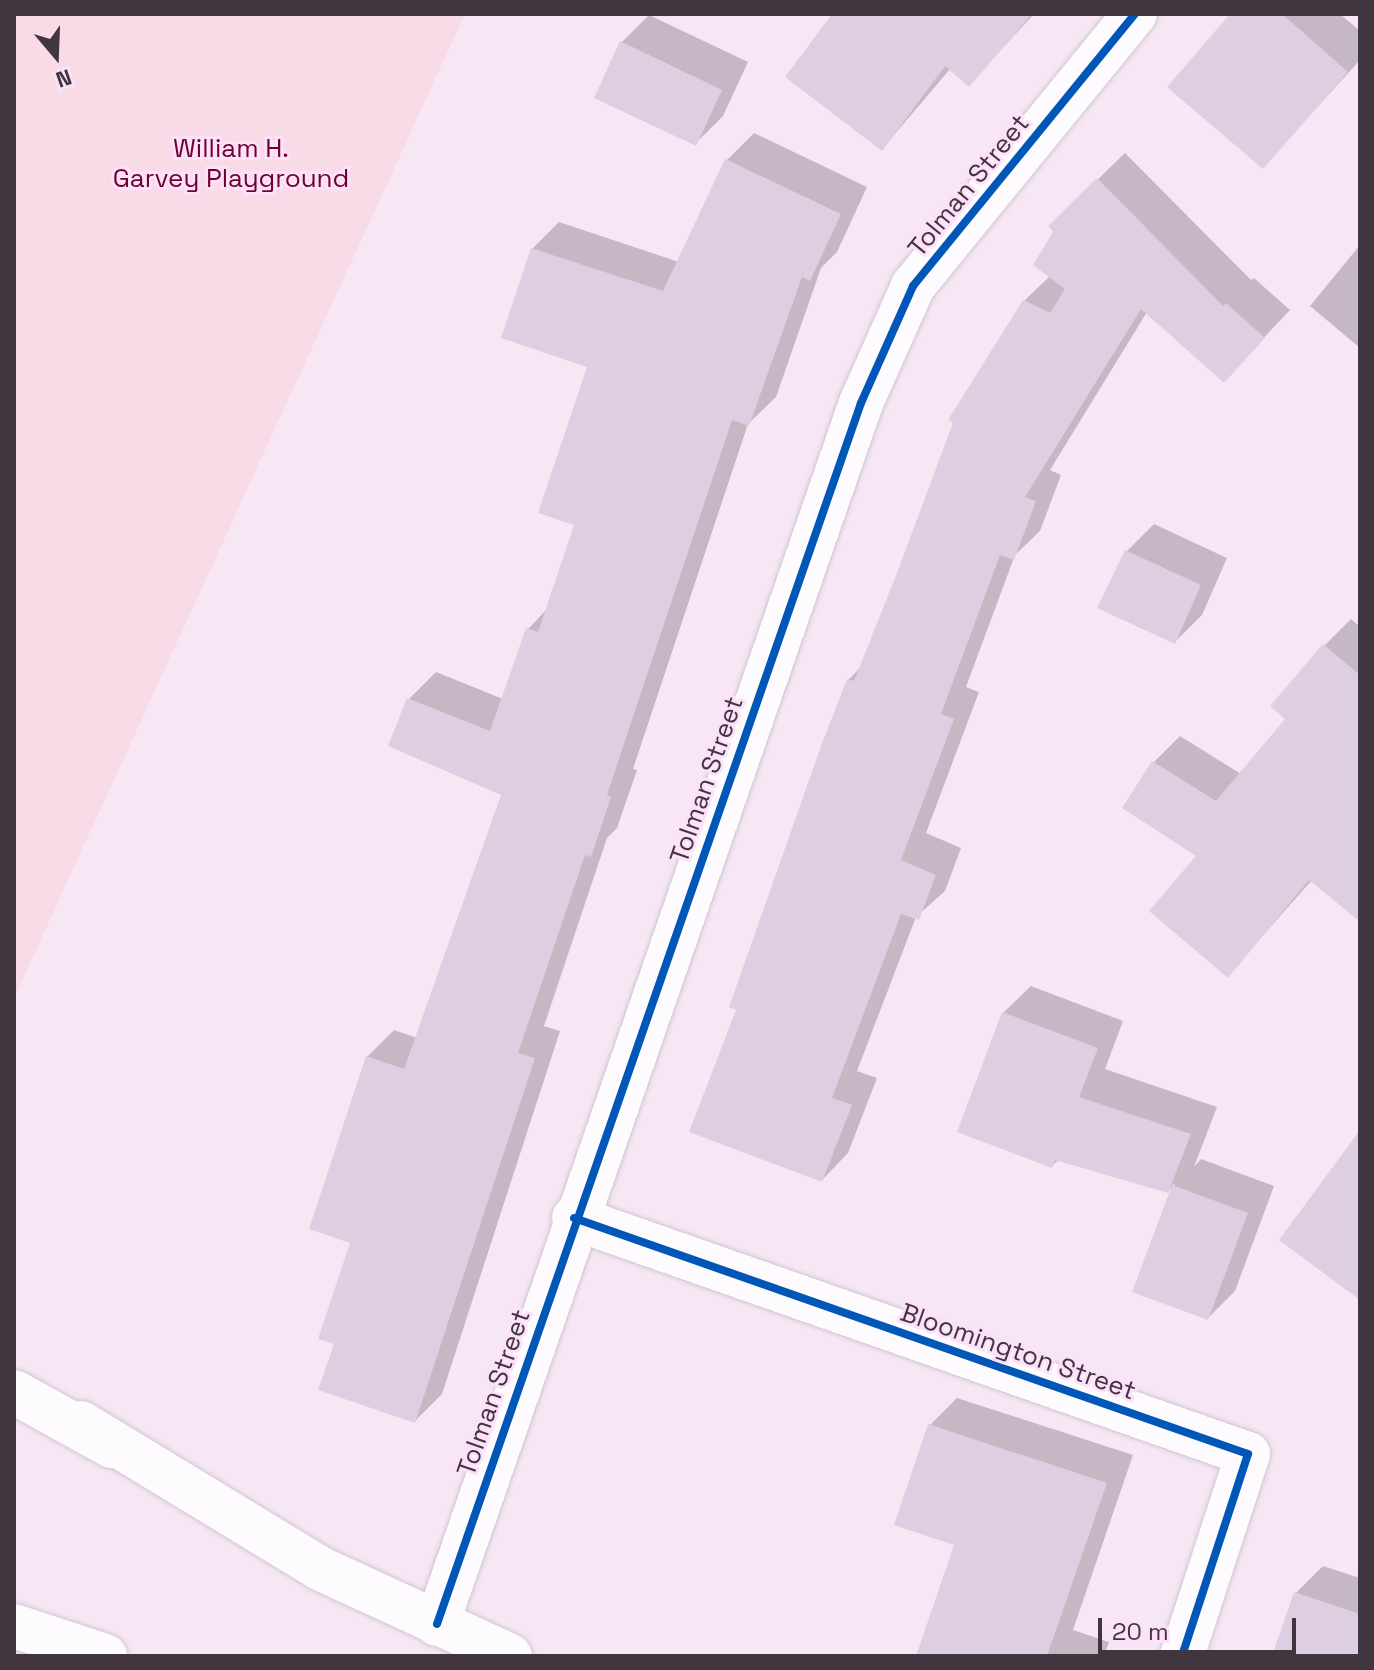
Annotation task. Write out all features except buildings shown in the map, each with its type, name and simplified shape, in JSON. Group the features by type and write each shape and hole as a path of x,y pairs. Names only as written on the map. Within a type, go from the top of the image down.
{"main road":[{"name":"Tolman Street","path":"437,1624 574,1218 861,403 913,286 1135,14"},
{"name":"Bloomington Street","path":"574,1218 1248,1454 1182,1656"},
{"path":"14,1374 112,1446"},
{"path":"14,1392 321,1569 510,1656"},
{"path":"14,1626 105,1656"}],"green space":[{"name":"William H. Garvey Playground","path":"14,14 465,14 14,998"}],"cycle path":[{"path":"437,1624 861,403 913,286 1135,14"},
{"path":"574,1218 1248,1454 1182,1656"}]}
